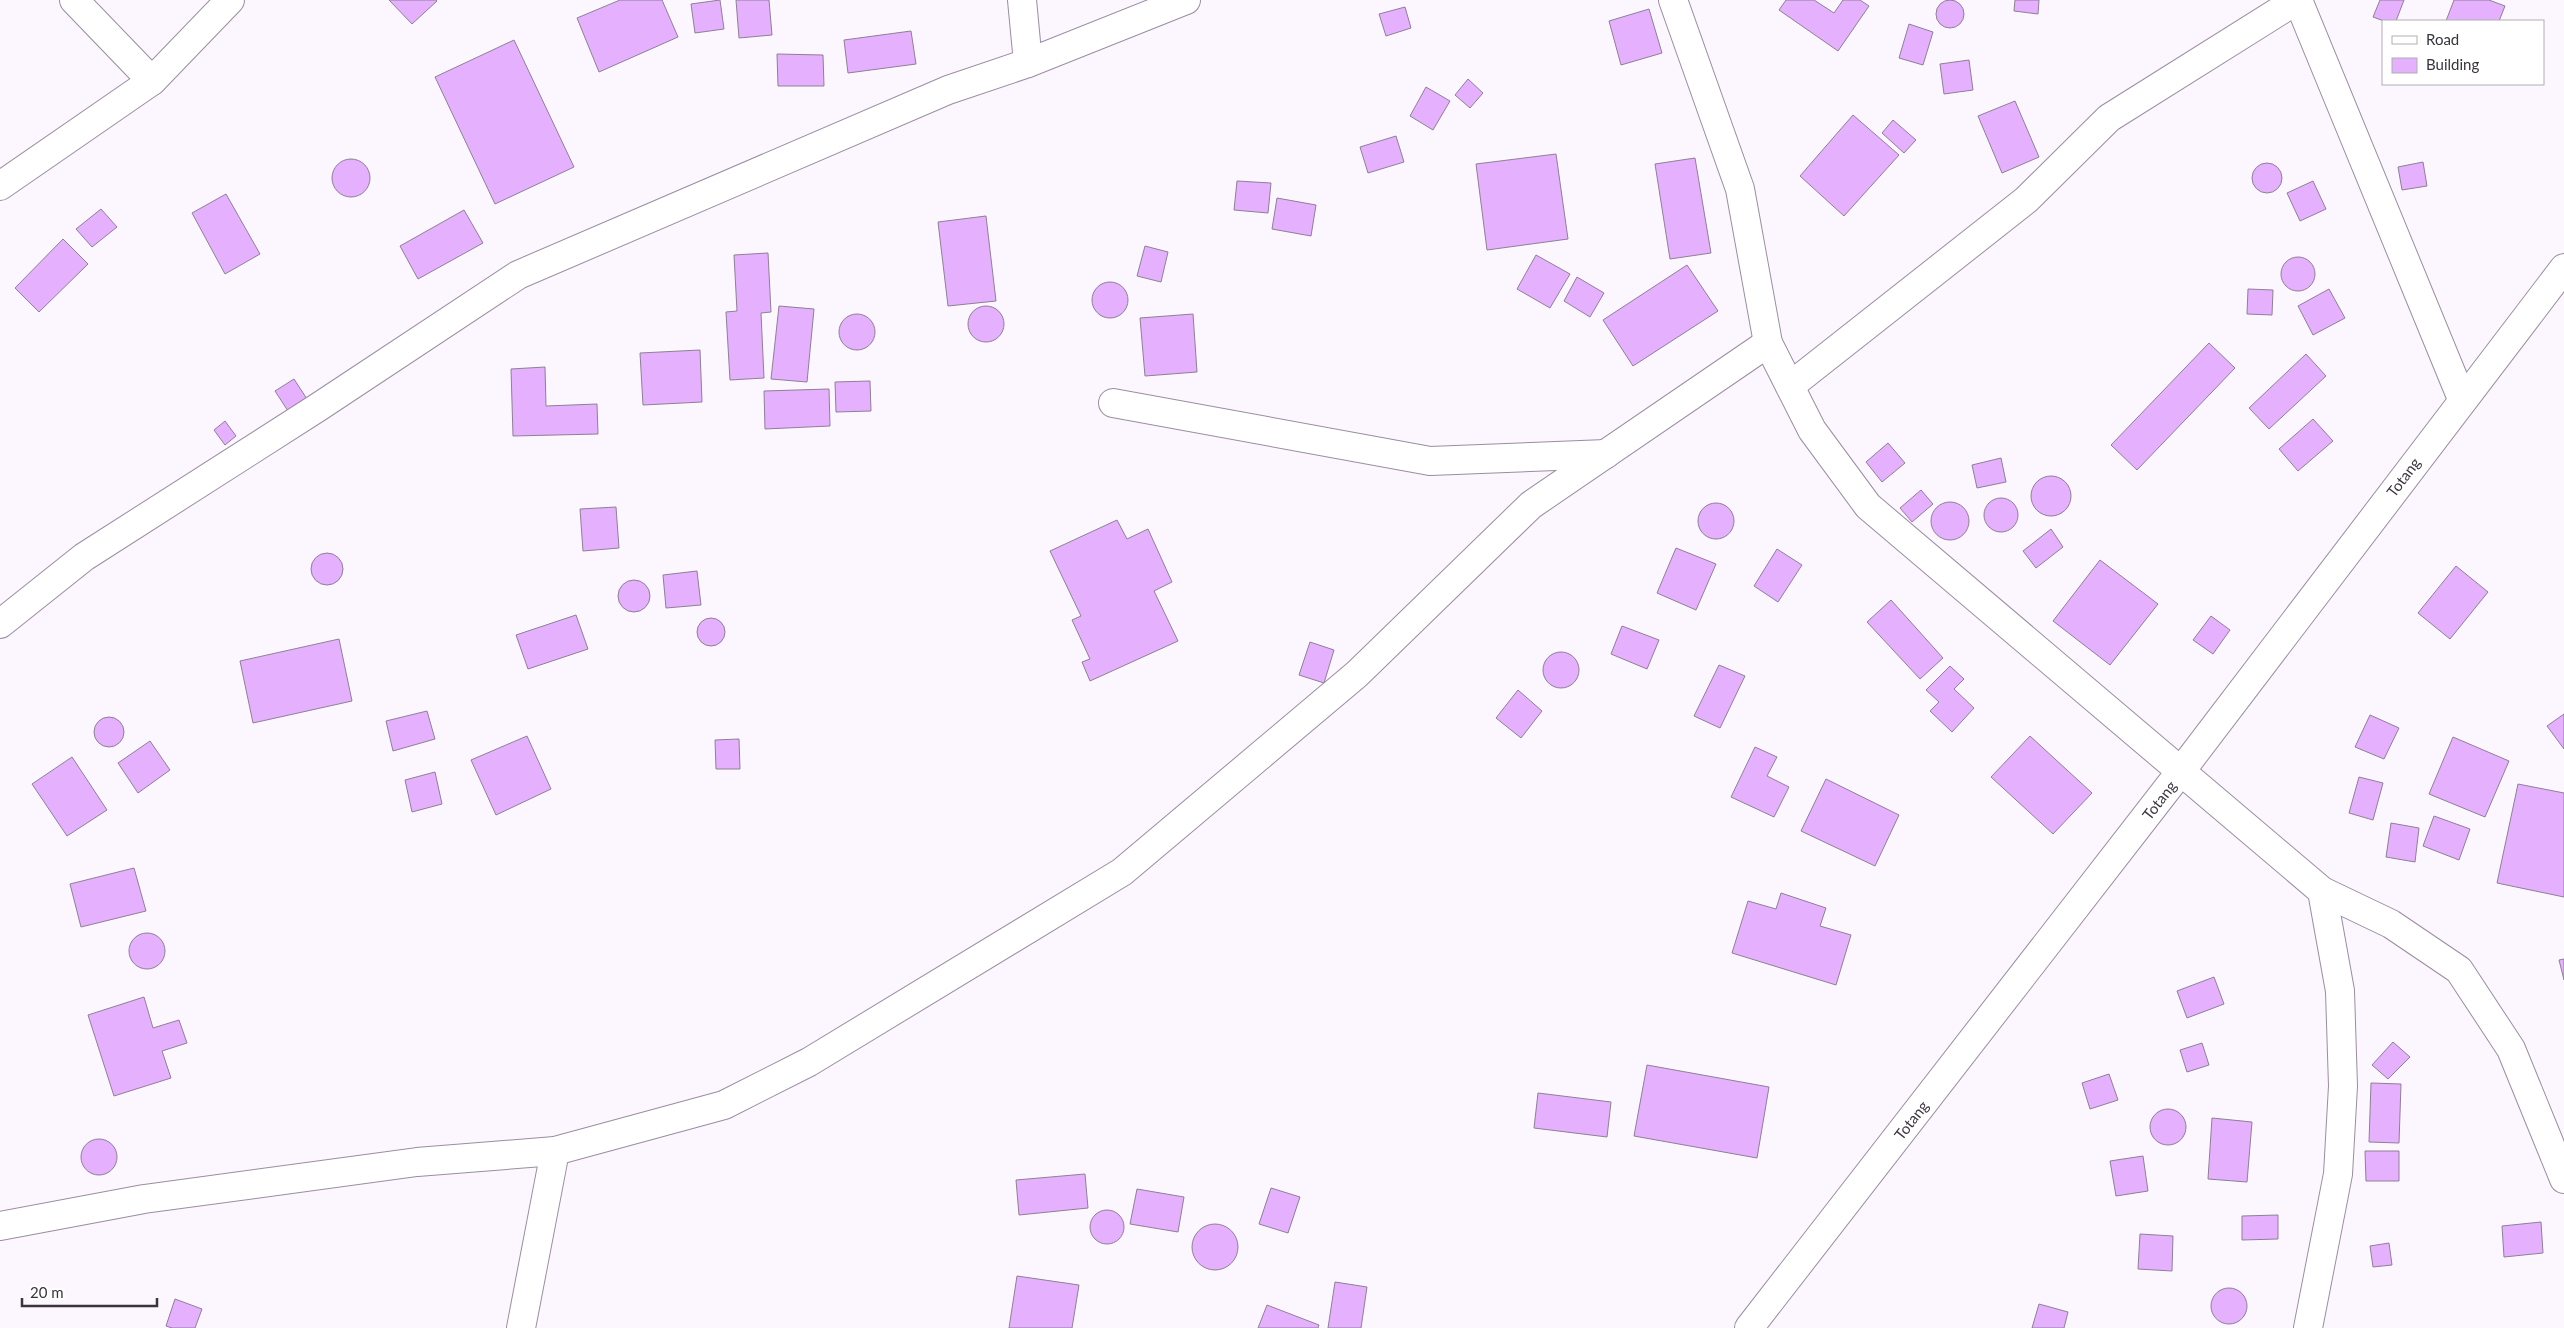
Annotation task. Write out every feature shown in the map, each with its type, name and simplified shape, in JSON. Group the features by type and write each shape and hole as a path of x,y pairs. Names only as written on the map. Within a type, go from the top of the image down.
{"street":[{"path":"74,0 152,81"},
{"path":"0,186 152,81 230,0"},
{"path":"1022,0 1028,63"},
{"path":"0,624 84,557 518,275 948,90 1028,63 1186,0"},
{"path":"1673,0 1740,189 1768,343 1812,430 1868,506 2322,891 2392,924 2459,970 2511,1050 2564,1179"},
{"path":"1790,386 2026,200 2110,118 2297,0 2462,400"},
{"name":"Totang","path":"1749,1328 2181,771 2564,268"},
{"path":"0,1226 144,1199 417,1162 555,1151 724,1105 809,1062 1122,872 1357,674 1531,506 1768,343"},
{"path":"1113,403 1430,461 1606,454"},
{"path":"2308,1328 2338,1174 2343,1086 2340,991 2322,891"},
{"path":"521,1328 555,1151"}],"building":[{"path":"389,0 436,0 437,1 412,24"},
{"path":"620,0 662,0 678,37 599,72 577,18"},
{"path":"720,0 724,29 695,33 691,4"},
{"path":"736,0 769,0 772,35 739,38"},
{"path":"1786,0 1814,0 1834,13 1843,0 1860,0 1869,6 1838,51 1779,10"},
{"path":"1950,0 1960,4 1964,14 1960,24 1950,28 1940,24 1936,14 1940,4"},
{"path":"2015,0 2039,0 2038,14 2014,11"},
{"path":"2380,0 2404,0 2396,20 2382,20 2373,17"},
{"path":"2454,0 2489,0 2505,6 2499,20 2446,20"},
{"path":"1405,7 1411,28 1386,36 1379,14"},
{"path":"1649,9 1662,53 1621,65 1609,21"},
{"path":"1909,24 1933,32 1923,65 1899,58"},
{"path":"911,31 916,64 848,73 844,40"},
{"path":"514,40 574,167 495,204 435,77"},
{"path":"777,54 823,55 824,86 778,86"},
{"path":"1969,60 1973,90 1944,94 1940,64"},
{"path":"1468,79 1483,93 1470,108 1455,95"},
{"path":"1426,87 1450,101 1433,130 1410,116"},
{"path":"2015,101 2039,157 2002,173 1978,116"},
{"path":"1853,115 1899,155 1844,216 1800,176"},
{"path":"1893,120 1916,140 1904,153 1882,133"},
{"path":"1396,136 1404,162 1368,173 1360,147"},
{"path":"1556,154 1568,239 1487,250 1476,164"},
{"path":"1695,158 1711,253 1670,259 1655,164"},
{"path":"351,159 365,164 370,178 365,192 351,197 337,192 332,178 337,164"},
{"path":"2423,162 2427,186 2402,190 2398,167"},
{"path":"2267,163 2278,167 2282,178 2278,189 2267,193 2256,189 2252,178 2256,167"},
{"path":"1237,181 1271,183 1268,213 1234,210"},
{"path":"2313,181 2326,209 2300,221 2287,193"},
{"path":"226,194 260,254 225,274 192,213"},
{"path":"1277,198 1316,205 1311,236 1272,229"},
{"path":"101,209 117,227 92,247 76,229"},
{"path":"464,210 483,243 418,279 400,246"},
{"path":"986,216 996,301 948,306 938,222"},
{"path":"63,239 88,264 39,312 15,288"},
{"path":"1145,246 1168,252 1161,282 1137,276"},
{"path":"768,253 771,312 761,313 764,378 730,380 726,312 737,311 734,255"},
{"path":"1536,255 1570,274 1550,308 1517,289"},
{"path":"2298,257 2305,258 2310,262 2314,267 2314,281 2310,286 2305,290 2298,291 2291,290 2286,286 2282,281 2281,274 2282,267 2286,262 2291,258"},
{"path":"1687,265 1718,311 1633,366 1603,320"},
{"path":"1577,277 1604,293 1590,317 1564,301"},
{"path":"1110,282 1117,283 1123,287 1127,293 1127,307 1123,313 1117,317 1110,318 1103,317 1097,313 1093,307 1092,300 1093,293 1097,287 1103,283"},
{"path":"2248,289 2273,290 2272,315 2247,314"},
{"path":"2329,289 2345,318 2313,335 2298,306"},
{"path":"779,306 814,309 807,382 771,379"},
{"path":"986,306 993,307 999,311 1003,317 1003,331 999,337 993,341 986,342 979,341 973,337 969,331 968,324 969,317 973,311 979,307"},
{"path":"857,314 870,319 875,332 870,345 857,350 844,345 839,332 844,319"},
{"path":"1193,314 1197,372 1145,376 1140,318"},
{"path":"2209,343 2235,368 2137,470 2111,445"},
{"path":"700,350 702,402 643,405 640,353"},
{"path":"2306,354 2326,376 2269,429 2249,408"},
{"path":"545,367 546,406 597,404 598,434 513,436 511,369"},
{"path":"294,379 307,399 288,411 275,391"},
{"path":"870,381 871,411 836,412 835,382"},
{"path":"829,389 830,426 765,429 764,391"},
{"path":"2313,419 2333,441 2298,471 2279,449"},
{"path":"225,421 236,436 225,445 214,430"},
{"path":"1888,443 1905,463 1882,482 1866,462"},
{"path":"2001,458 2006,482 1977,488 1972,465"},
{"path":"2047,476 2055,476 2062,479 2068,485 2071,496 2068,507 2062,513 2055,516 2047,516 2040,513 2034,507 2031,500 2031,492 2034,485 2040,479"},
{"path":"1921,490 1933,504 1912,522 1900,508"},
{"path":"2001,498 2013,503 2018,515 2013,527 2001,532 1989,527 1984,515 1989,503"},
{"path":"1950,502 1957,503 1963,508 1968,514 1968,528 1963,534 1957,539 1950,540 1943,539 1937,534 1932,528 1931,521 1932,514 1937,508 1943,503"},
{"path":"1716,503 1723,504 1729,508 1733,514 1733,528 1729,534 1723,538 1716,539 1709,538 1703,534 1699,528 1698,521 1699,514 1703,508 1709,504"},
{"path":"616,507 619,548 583,551 580,509"},
{"path":"1117,520 1127,539 1148,529 1172,582 1154,591 1178,641 1090,681 1082,662 1090,659 1072,620 1081,616 1050,551"},
{"path":"2051,529 2063,547 2036,568 2023,551"},
{"path":"1676,548 1716,564 1696,610 1657,593"},
{"path":"1777,549 1802,565 1778,602 1754,586"},
{"path":"327,553 339,557 343,569 339,581 327,585 315,581 311,569 315,557"},
{"path":"2100,560 2158,604 2110,665 2053,621"},
{"path":"2456,566 2488,592 2450,639 2418,613"},
{"path":"697,571 701,605 666,608 663,575"},
{"path":"634,580 645,585 650,596 645,607 634,612 623,607 618,596 623,585"},
{"path":"1891,600 1943,658 1920,679 1867,622"},
{"path":"576,615 588,649 528,669 516,635"},
{"path":"2211,616 2230,630 2213,654 2193,640"},
{"path":"711,618 721,622 725,632 721,642 711,646 701,642 697,632 701,622"},
{"path":"1622,626 1659,640 1647,669 1611,654"},
{"path":"339,639 352,701 253,723 240,661"},
{"path":"1310,642 1334,650 1324,683 1299,675"},
{"path":"1561,652 1568,653 1574,657 1578,663 1578,677 1574,683 1568,687 1561,688 1554,687 1548,683 1544,677 1543,670 1544,663 1548,657 1554,653"},
{"path":"1719,665 1745,676 1720,728 1694,716"},
{"path":"1950,666 1964,679 1954,689 1974,708 1952,732 1930,711 1939,702 1926,690"},
{"path":"1518,690 1542,711 1521,738 1496,718"},
{"path":"427,711 435,739 393,751 386,721"},
{"path":"2564,714 2564,749 2547,726"},
{"path":"2370,715 2399,728 2384,759 2355,747"},
{"path":"109,717 120,721 124,732 120,743 109,747 98,743 94,732 98,721"},
{"path":"527,736 551,789 496,815 471,760"},
{"path":"2030,736 2092,793 2053,834 1991,777"},
{"path":"2453,737 2509,761 2485,817 2429,794"},
{"path":"739,739 740,769 716,769 715,740"},
{"path":"150,741 170,770 138,793 118,763"},
{"path":"1755,747 1777,757 1767,776 1789,787 1774,817 1731,797"},
{"path":"72,757 107,810 67,836 32,784"},
{"path":"435,772 442,804 412,812 405,780"},
{"path":"2359,777 2383,783 2373,820 2349,813"},
{"path":"1826,779 1899,815 1875,866 1801,831"},
{"path":"2518,784 2564,793 2564,897 2497,883"},
{"path":"2434,816 2470,829 2459,860 2423,846"},
{"path":"2391,823 2419,828 2415,862 2386,857"},
{"path":"134,868 146,911 81,927 70,884"},
{"path":"1781,893 1826,908 1820,926 1851,935 1836,985 1732,953 1748,901 1776,909"},
{"path":"147,933 160,938 165,951 160,964 147,969 134,964 129,951 134,938"},
{"path":"2564,959 2564,980 2559,960"},
{"path":"2214,977 2224,1004 2187,1018 2177,991"},
{"path":"144,997 153,1028 179,1020 187,1043 162,1051 171,1078 114,1096 88,1015"},
{"path":"2393,1042 2410,1057 2388,1079 2372,1065"},
{"path":"2202,1043 2209,1065 2187,1072 2180,1050"},
{"path":"1647,1065 1769,1087 1757,1158 1634,1136"},
{"path":"2109,1074 2118,1100 2090,1109 2082,1083"},
{"path":"2371,1083 2401,1084 2399,1143 2369,1142"},
{"path":"1538,1093 1611,1102 1607,1137 1534,1128"},
{"path":"2168,1109 2175,1110 2181,1114 2185,1120 2185,1134 2181,1140 2175,1144 2168,1145 2161,1144 2155,1140 2151,1134 2150,1127 2151,1120 2155,1114 2161,1110"},
{"path":"2212,1118 2252,1122 2247,1182 2208,1179"},
{"path":"99,1139 106,1140 112,1144 116,1150 116,1164 112,1170 106,1174 99,1175 92,1174 86,1170 82,1164 81,1157 82,1150 86,1144 92,1140"},
{"path":"2365,1151 2399,1151 2399,1181 2366,1181"},
{"path":"2143,1156 2148,1191 2116,1196 2110,1161"},
{"path":"1085,1174 1088,1208 1019,1215 1016,1180"},
{"path":"1271,1188 1300,1197 1288,1233 1259,1224"},
{"path":"1137,1189 1184,1197 1178,1232 1130,1224"},
{"path":"1107,1210 1114,1211 1119,1215 1123,1220 1123,1234 1119,1239 1114,1243 1107,1244 1100,1243 1095,1239 1091,1234 1090,1227 1091,1220 1095,1215 1100,1211"},
{"path":"2278,1215 2278,1239 2242,1240 2242,1216"},
{"path":"2541,1222 2543,1253 2504,1257 2502,1226"},
{"path":"1215,1224 1228,1228 1234,1234 1238,1247 1234,1260 1228,1266 1215,1270 1202,1266 1196,1260 1192,1247 1196,1234 1202,1228"},
{"path":"2140,1234 2173,1236 2172,1271 2138,1269"},
{"path":"2389,1243 2392,1265 2373,1267 2370,1246"},
{"path":"1017,1276 1079,1285 1072,1328 1009,1328"},
{"path":"1335,1282 1367,1287 1361,1328 1328,1328"},
{"path":"2229,1288 2236,1289 2242,1293 2246,1299 2246,1313 2242,1319 2236,1323 2229,1324 2222,1323 2216,1319 2212,1313 2211,1306 2212,1299 2216,1293 2222,1289"},
{"path":"175,1299 202,1309 195,1328 172,1328 166,1326"},
{"path":"2039,1304 2068,1312 2064,1328 2032,1328"},
{"path":"1267,1305 1319,1325 1318,1328 1258,1328"}]}
